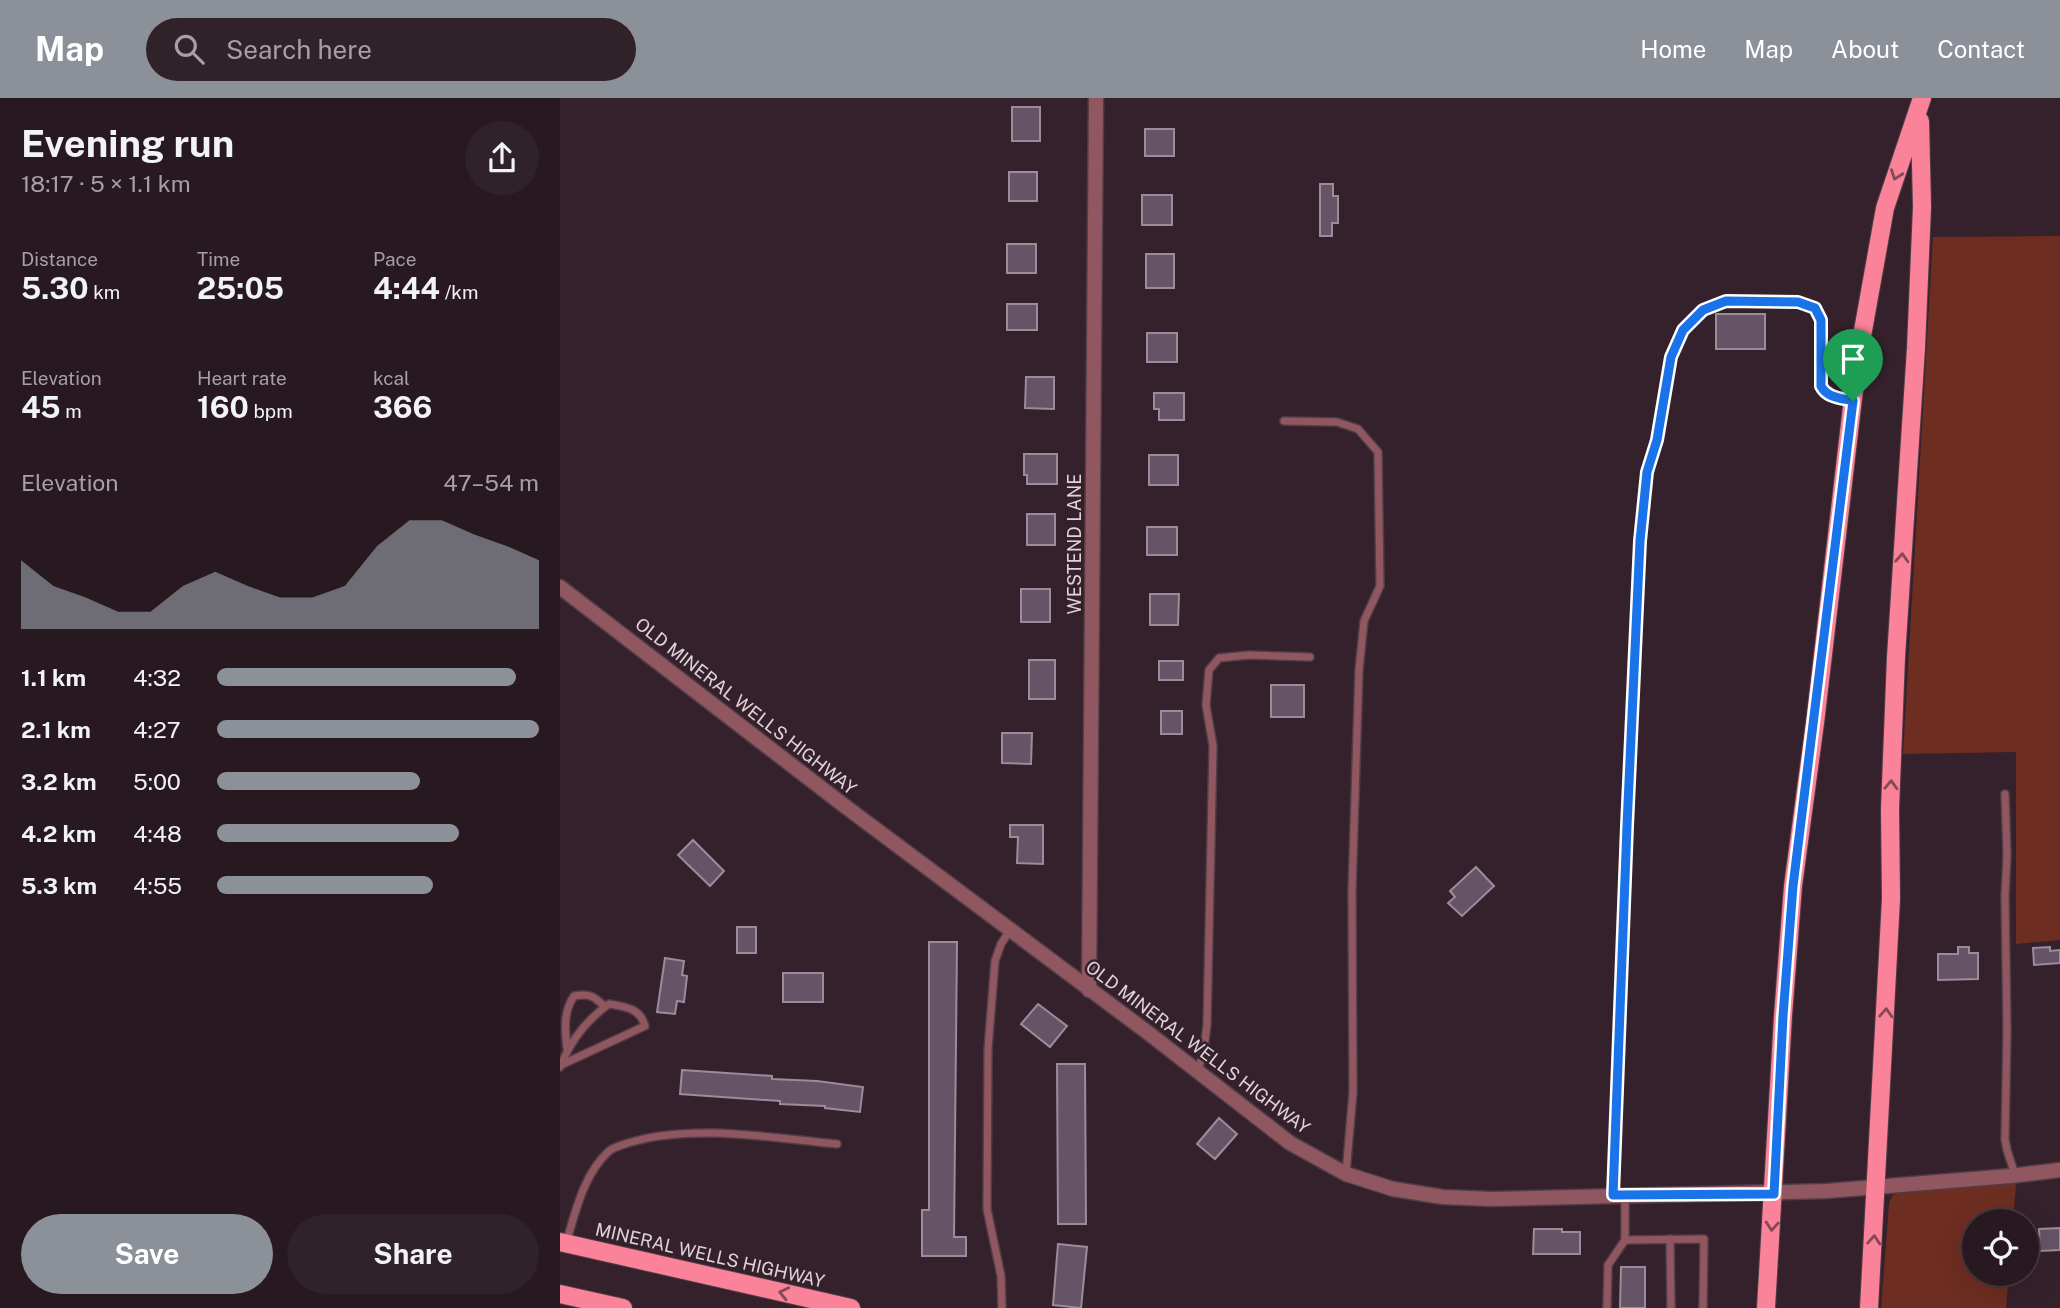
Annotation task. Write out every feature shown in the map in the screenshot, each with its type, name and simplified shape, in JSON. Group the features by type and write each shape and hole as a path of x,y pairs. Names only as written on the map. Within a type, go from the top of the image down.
{"main road":[{"path":"1766,1308 1793,886 1857,364 1885,208 1921,104"},
{"path":"1869,1308 1891,899 1890,809 1896,657 1916,348 1922,207 1921,104"},
{"name":"MINERAL WELLS HIGHWAY","path":"563,1243 851,1308"},
{"path":"560,1294 623,1308"}],"street":[{"name":"WESTEND LANE","path":"1089,990 1096,98"},
{"name":"OLD MINERAL WELLS HIGHWAY","path":"560,587 836,800 1290,1143 1346,1174 1393,1189 1492,1199 1774,1194 1877,1188 2060,1170"}],"lane":[{"path":"1607,1308 1608,1265 1625,1240 1619,1195 1627,826 1640,541 1647,472 1657,440 1671,357 1683,330 1703,310 1726,301 1798,302 1815,308 1821,320 1821,386 1824,393 1853,401"},
{"path":"1284,421 1337,422 1358,429 1378,452 1380,586 1364,621 1359,670 1352,891 1353,1092 1346,1174"},
{"path":"1196,1071 1203,1056 1207,1012 1213,746 1206,705 1209,670 1219,658 1249,655 1310,657"},
{"path":"2004,794 2007,855 2004,897 2006,1139 2015,1175"},
{"path":"1002,1308 1001,1276 987,1209 988,1049 995,961 1010,930"},
{"path":"568,1048 565,1032 567,1006 574,996 587,993 605,1007"},
{"path":"609,1004 631,1008 642,1016 645,1026 560,1066 568,1048 593,1016 609,1004"},
{"path":"563,1243 584,1186 611,1149 644,1138 722,1133 837,1144"},
{"path":"1670,1239 1675,1283 1674,1305"},
{"path":"1625,1240 1704,1239 1703,1306 1692,1304"},
{"path":"1671,1265 1680,1265"},
{"path":"1693,1265 1703,1265"},
{"path":"1694,1283 1703,1283"}],"shaded area":[{"path":"2060,236 2060,940 2016,944 2016,752 1903,754 1933,237"},
{"path":"2016,1183 2014,1209 1962,1209 1962,1286 2008,1286 2006,1308 1881,1308 1889,1204 1892,1196 1900,1191"}],"building":[{"path":"1012,107 1040,107 1040,141 1012,141"},
{"path":"1145,129 1174,129 1174,156 1145,156"},
{"path":"1009,172 1037,172 1037,201 1009,201"},
{"path":"1320,184 1333,184 1333,196 1338,196 1338,223 1332,223 1332,236 1320,236"},
{"path":"1142,195 1172,195 1172,225 1142,225"},
{"path":"1007,244 1036,244 1036,273 1007,273"},
{"path":"1146,254 1174,254 1174,288 1146,288"},
{"path":"1007,304 1037,304 1037,330 1007,330"},
{"path":"1716,314 1765,314 1765,349 1716,349"},
{"path":"1147,333 1177,333 1177,362 1147,362"},
{"path":"1026,377 1054,377 1054,409 1025,408"},
{"path":"1154,393 1184,393 1184,420 1159,420 1159,409 1154,409"},
{"path":"1024,454 1057,454 1057,484 1027,484"},
{"path":"1149,455 1178,455 1178,485 1149,485"},
{"path":"1027,514 1055,514 1055,545 1027,545"},
{"path":"1147,527 1177,527 1177,555 1147,555"},
{"path":"1021,589 1050,589 1050,622 1021,622"},
{"path":"1150,594 1179,594 1178,625 1150,625"},
{"path":"1029,660 1055,660 1055,699 1029,699"},
{"path":"1159,661 1183,661 1183,680 1159,680"},
{"path":"1271,685 1304,685 1304,717 1271,717"},
{"path":"1161,711 1182,711 1182,734 1161,734"},
{"path":"1002,733 1032,733 1031,764 1002,763"},
{"path":"1010,825 1043,825 1043,864 1017,863 1018,837 1010,837"},
{"path":"693,840 724,871 710,886 678,855"},
{"path":"1476,867 1494,886 1462,916 1448,903 1455,897 1450,891"},
{"path":"737,927 756,927 756,953 737,953"},
{"path":"929,942 957,942 954,1237 966,1237 966,1256 922,1256 922,1210 929,1210"},
{"path":"1958,947 1969,947 1969,953 1978,953 1978,979 1938,980 1938,954 1958,954"},
{"path":"2050,947 2050,951 2060,950 2060,963 2034,965 2033,948"},
{"path":"665,958 684,961 682,975 687,976 684,1002 677,1001 675,1014 657,1012"},
{"path":"783,973 823,973 823,1002 783,1002"},
{"path":"1038,1004 1067,1026 1050,1047 1021,1024"},
{"path":"1057,1064 1085,1064 1086,1224 1058,1224"},
{"path":"682,1070 772,1076 772,1079 863,1087 860,1112 825,1106 780,1104 780,1101 680,1094"},
{"path":"1219,1118 1237,1134 1215,1159 1197,1144"},
{"path":"2060,1228 2060,1250 2040,1251 2039,1229"},
{"path":"1534,1229 1580,1232 1580,1254 1533,1254"},
{"path":"1058,1244 1087,1247 1081,1308 1053,1305"},
{"path":"1621,1267 1645,1267 1645,1308 1620,1308"}],"route":[{"path":"1726,301 1798,302 1815,308 1819,313 1821,386 1824,393 1853,401 1793,886 1774,1194 1613,1195 1640,541 1647,472 1657,440 1671,357 1683,330 1703,310 1726,301"}]}
